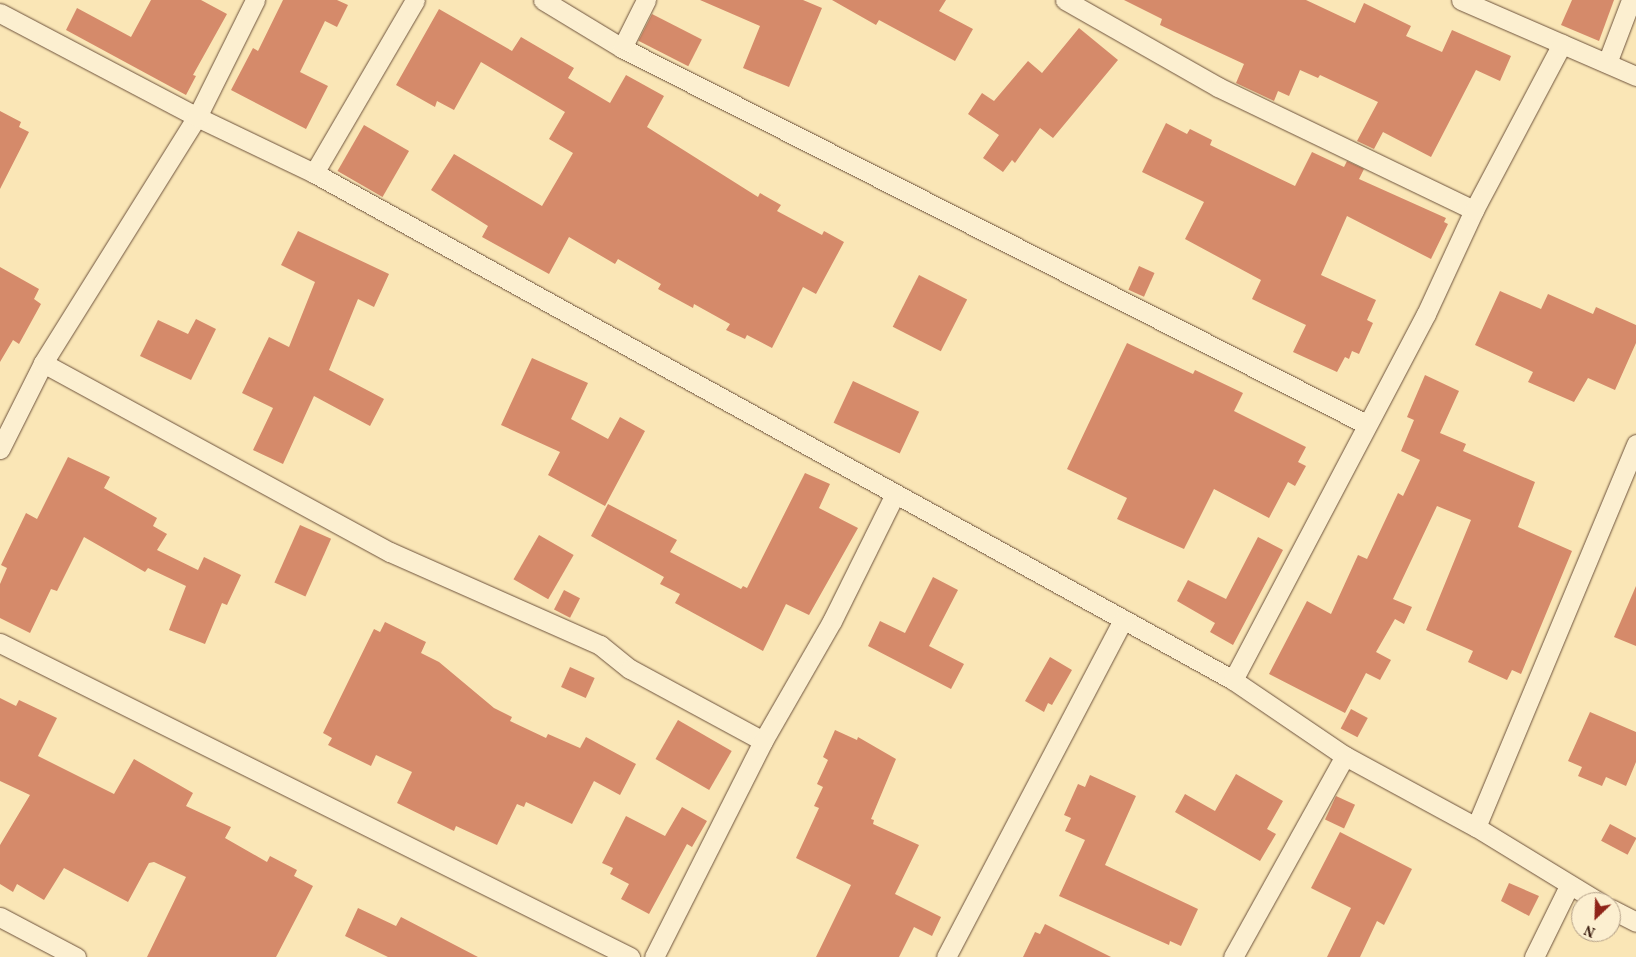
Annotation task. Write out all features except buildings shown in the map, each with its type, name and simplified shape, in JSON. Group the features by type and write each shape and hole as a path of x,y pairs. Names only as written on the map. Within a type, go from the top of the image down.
{"street":[{"path":"0,449 43,363 198,117 255,0"},
{"path":"314,174 415,0"},
{"path":"543,0 622,48 1366,424"},
{"path":"622,48 646,0"},
{"path":"1065,0 1218,87 1474,210"},
{"path":"1461,0 1636,76"},
{"path":"1607,63 1631,0"},
{"path":"0,13 198,117 314,174 894,496 1019,561 1233,680 1345,756 1476,828 1580,892"},
{"path":"1233,680 1366,424 1426,314 1474,210 1562,44"},
{"path":"43,363 390,552 600,644 630,669 762,742"},
{"path":"1476,828 1636,444"},
{"path":"654,957 762,742 832,621 894,496"},
{"path":"946,957 1123,620"},
{"path":"0,643 630,957"},
{"path":"1233,957 1345,756"},
{"path":"1534,957 1569,886"},
{"path":"1621,914 1636,922"},
{"path":"0,916 76,957"}]}
